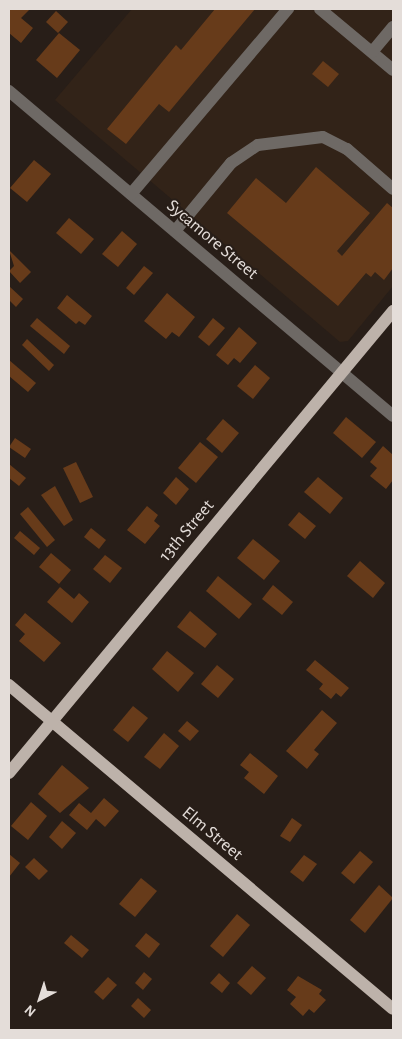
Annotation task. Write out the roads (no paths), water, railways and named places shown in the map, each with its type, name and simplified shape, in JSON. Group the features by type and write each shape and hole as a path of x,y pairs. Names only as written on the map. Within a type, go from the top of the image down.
{"main road":[{"name":"13th Street","path":"9,774 393,312"},
{"name":"Elm Street","path":"9,685 393,1009"}],"street":[{"path":"131,194 288,9"},
{"path":"320,9 393,70"},
{"path":"372,52 393,27"},
{"name":"Sycamore Street","path":"9,91 393,416"},
{"path":"175,232 230,163 258,145 323,137 346,149 393,189"}]}
